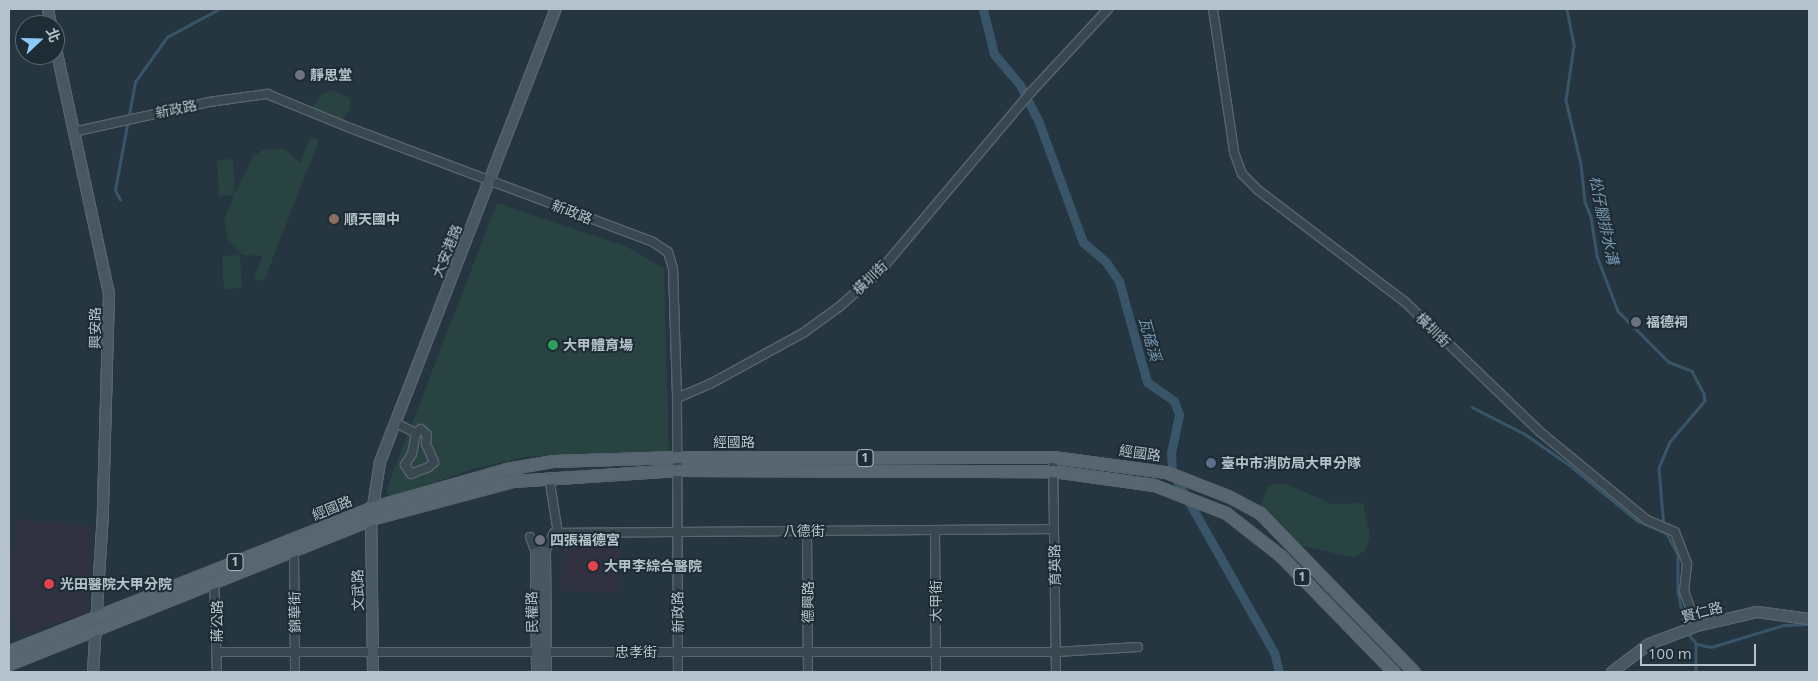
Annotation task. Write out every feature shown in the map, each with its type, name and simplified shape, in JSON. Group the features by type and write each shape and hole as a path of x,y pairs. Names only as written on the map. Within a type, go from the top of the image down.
{"main road":[{"name":"經國路","path":"9,664 97,623 372,513 506,468 553,461 678,457 1053,457 1166,472 1185,477 1260,514 1414,672"},
{"name":"經國路","path":"214,576 294,552 372,513 466,491 549,477 678,470 1053,471 1148,484 1179,493 1226,513 1281,556 1394,672"},
{"name":"經國路","path":"9,651 97,623"}],"street":[{"name":"大安港路","path":"372,513 380,462 454,269 491,181 556,9"},
{"name":"橫圳街","path":"677,398 710,384 803,333 839,307 879,272 1032,92 1108,9"},
{"name":"橫圳街","path":"1213,9 1234,152 1242,174 1258,190 1405,302 1538,431 1647,520 1672,529 1681,541 1687,564 1684,591 1697,626"},
{"name":"興安路","path":"59,65 109,293 97,623 93,672"},
{"name":"新政路","path":"73,132 209,102 267,94 653,242 668,252 673,268 677,398 678,672"},
{"path":"396,423 420,437"},
{"name":"育英路","path":"1053,457 1056,672"},
{"path":"530,537 541,552 556,533 549,477"},
{"path":"548,494 556,533"},
{"name":"文武路","path":"372,513 373,672"},
{"name":"大甲街","path":"935,530 936,672"},
{"name":"八德街","path":"556,533 1054,530"},
{"name":"德興路","path":"807,531 808,672"},
{"name":"錦華街","path":"294,552 295,672"},
{"name":"民權路","path":"541,552 542,652 546,672"},
{"name":"蔣公路","path":"214,576 217,672"},
{"name":"賢仁路","path":"1612,672 1649,644 1697,626 1757,612 1809,619"},
{"name":"忠孝街","path":"217,652 1056,652 1138,647"},
{"name":"民權路","path":"537,672 542,652"}],"shaded area":[{"name":"光田醫院大甲分院","path":"15,519 94,526 87,612 22,636 9,613 9,557 15,545"},
{"name":"大甲李綜合醫院","path":"563,539 620,541 618,593 561,591"}],"green space":[{"path":"330,90 348,97 351,103 350,110 342,121 312,109 321,95"},
{"path":"310,137 319,140 264,281 254,278 262,256 243,255 228,242 224,220 234,195 219,196 217,160 233,159 235,193 253,156 263,150 284,149 300,163"},
{"name":"大甲體育場","path":"497,203 625,246 664,268 669,454 529,456 473,469 389,498 387,488"},
{"path":"240,255 242,288 224,289 222,256"},
{"path":"1275,483 1289,485 1332,504 1363,503 1370,535 1367,548 1357,556 1350,557 1300,545 1260,506 1268,486"}],"waterway":[{"path":"120,200 115,190 135,82 167,37 219,9"},
{"name":"瓦磘溪","path":"983,9 994,54 1020,85 1038,120 1083,242 1106,262 1119,281 1147,382 1174,401 1179,415 1171,452 1172,472 1274,652 1279,672"},
{"name":"松仔腳排水溝","path":"1567,9 1574,46 1566,100 1581,164 1585,202 1591,217 1597,256 1618,311 1669,362 1692,371 1704,394 1705,401 1670,442 1659,468 1664,527"},
{"path":"1472,407 1525,434 1568,464 1638,521 1666,533"},
{"path":"1666,532 1678,555 1678,591 1685,627"},
{"path":"1697,644 1711,647 1784,625 1809,624"},
{"path":"1687,632 1696,643 1696,672"}],"place":[{"name":"靜思堂","path":"300,75"},
{"name":"順天國中","path":"334,219"},
{"name":"福德祠","path":"1636,322"},
{"name":"大甲體育場","path":"553,345"},
{"name":"臺中市消防局大甲分隊","path":"1211,463"},
{"name":"四張福德宮","path":"540,540"},
{"name":"大甲李綜合醫院","path":"593,566"},
{"name":"光田醫院大甲分院","path":"49,584"}]}
